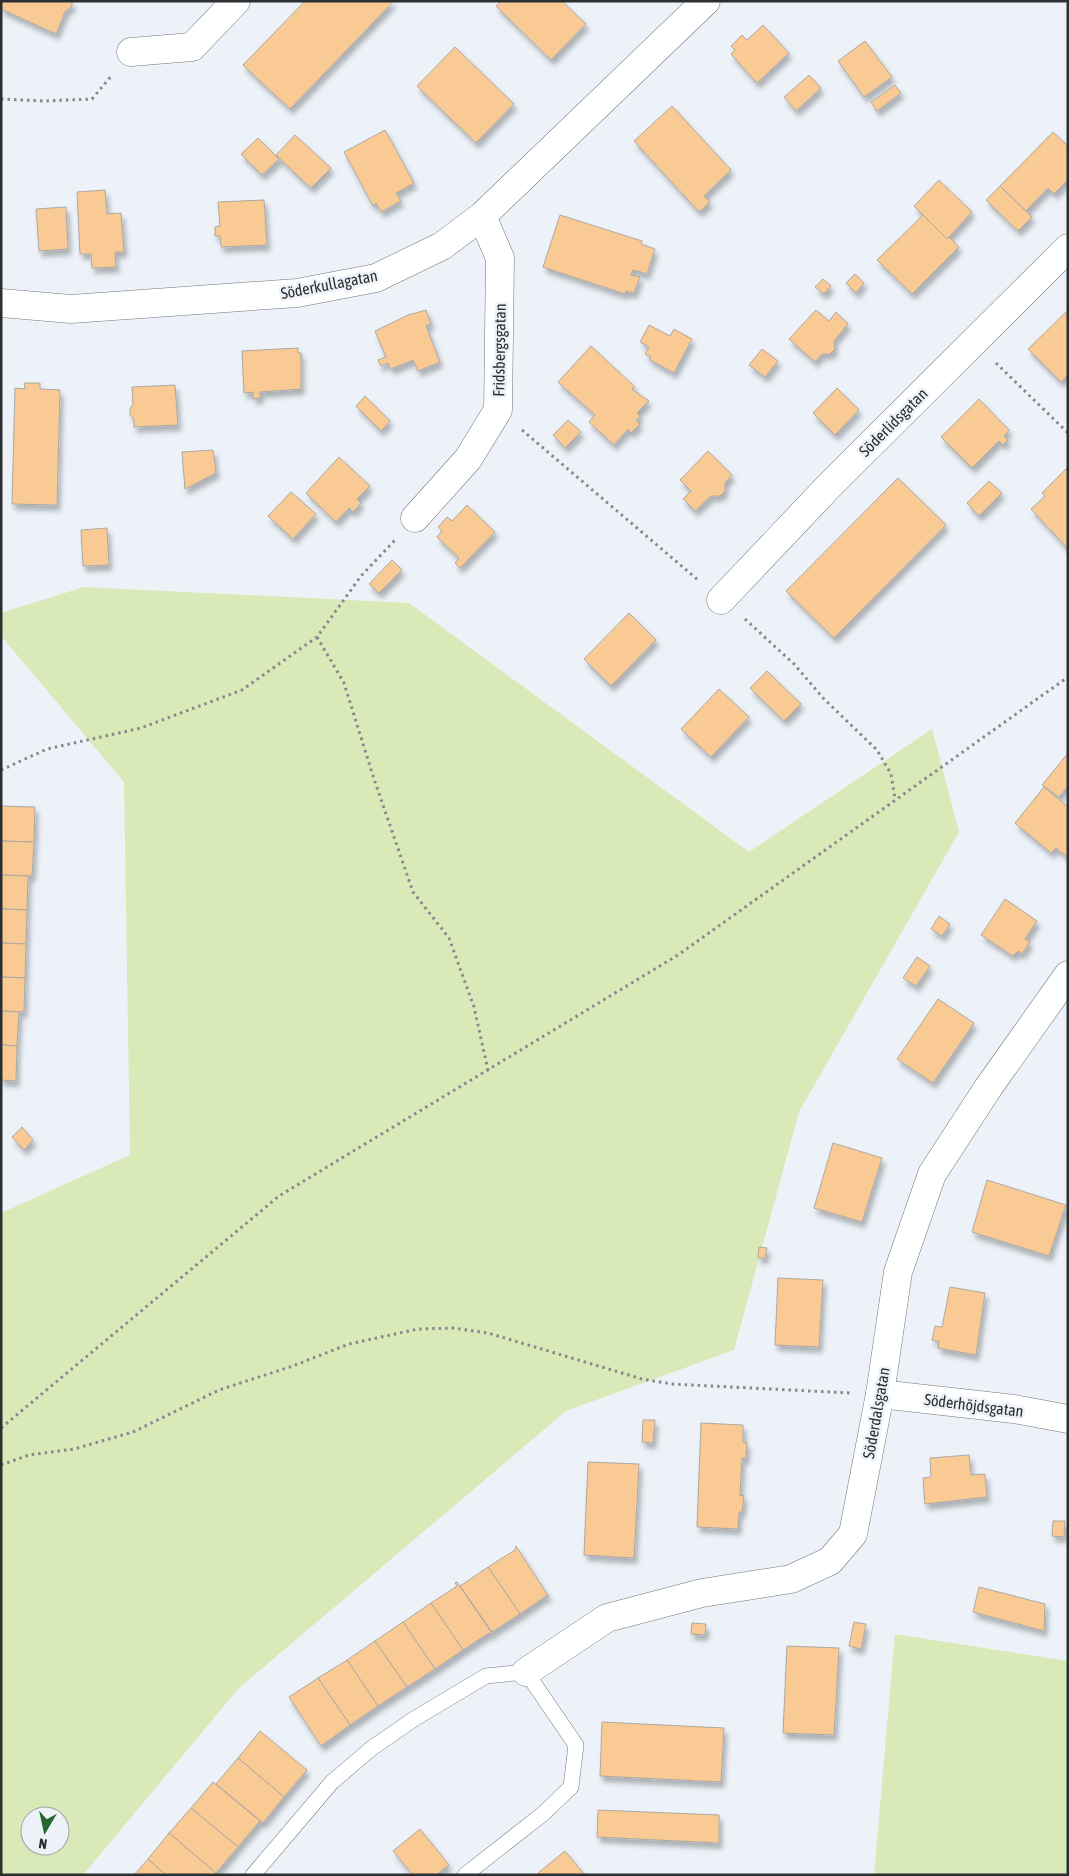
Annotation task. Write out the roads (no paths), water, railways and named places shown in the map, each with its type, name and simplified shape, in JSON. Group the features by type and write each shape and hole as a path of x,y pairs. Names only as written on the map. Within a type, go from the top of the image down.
{"street":[{"path":"131,52 192,47 236,1"},
{"name":"Söderkullagatan","path":"1,303 71,309 297,293 376,278 442,246 482,216 706,1"},
{"name":"Fridsbergsgatan","path":"415,518 468,459 498,410 500,258 482,216"},
{"name":"Söderlidsgatan","path":"721,600 829,486 1068,248"},
{"name":"Söderdalsgatan","path":"526,1672 607,1618 702,1593 791,1579 830,1561 853,1534 880,1394 898,1272 932,1174 988,1088 1068,974"},
{"name":"Söderhöjdsgatan","path":"880,1394 1014,1409 1068,1419"}],"lane":[{"path":"253,1875 332,1782 372,1748 414,1719 486,1676 526,1672 576,1745 571,1787 544,1813 465,1875"}]}
